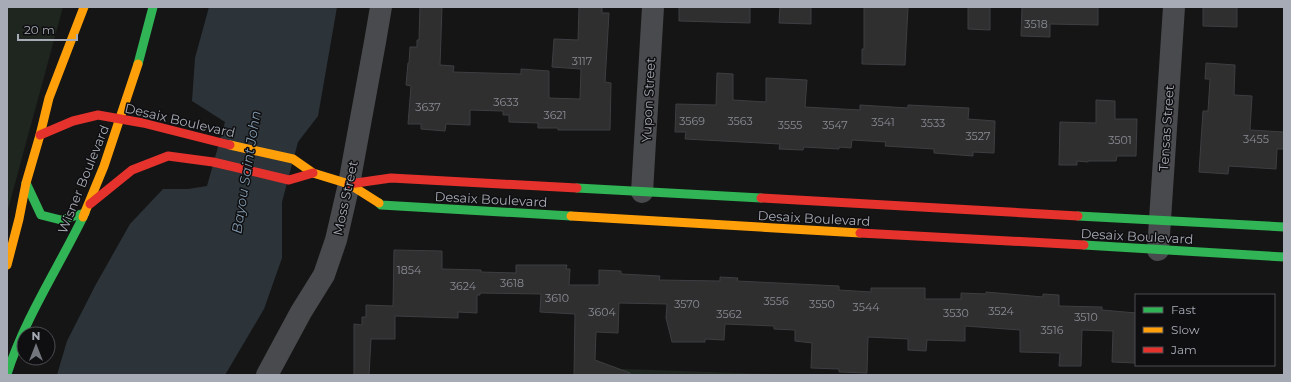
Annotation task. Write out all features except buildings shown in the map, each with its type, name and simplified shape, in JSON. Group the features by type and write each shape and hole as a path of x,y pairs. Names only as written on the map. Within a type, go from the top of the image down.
{"street":[{"path":"7,265 26,183 49,98 84,7"},
{"name":"Wisner Boulevard","path":"7,374 12,357 30,317 77,230 108,158 131,86 153,7"},
{"name":"Moss Street","path":"267,375 301,312 324,275 336,240 349,184 380,7"},
{"name":"Yupon Street","path":"642,196 654,7"},
{"name":"Tensas Street","path":"1158,250 1174,7"},
{"name":"Desaix Boulevard","path":"40,135 73,121 98,115 143,123 217,142 293,158 313,173 349,184 381,205 641,217 1284,257"},
{"path":"26,183 41,215 62,220 87,209 132,170 168,156 213,162 289,180 313,173"},
{"name":"Desaix Boulevard","path":"349,184 391,178 642,196 1284,227"}],"shaded area":[{"path":"7,7 63,7 7,213"},
{"path":"623,369 805,375 621,375"}],"water":[{"name":"Bayou Saint John","path":"209,7 337,7 318,116 298,142 282,202 282,258 264,309 225,375 57,375 67,341 95,286 130,224 163,189 188,189 207,186 225,122 192,101 195,58"}],"traffic: fast":[{"path":"138,64 153,7"},
{"path":"26,183 41,215 61,220 85,213"},
{"path":"577,188 761,198"},
{"path":"379,203 381,205 571,216"},
{"path":"1078,216 1284,227"},
{"path":"7,374 14,353 32,314 83,217"},
{"path":"1084,245 1284,257"}],"traffic: slow":[{"path":"7,265 19,219 26,183 49,98 84,7"},
{"path":"83,217 104,166 138,64"},
{"path":"230,145 293,159 313,173 349,184 379,203"},
{"path":"571,216 860,233"}],"traffic: jam":[{"path":"40,135 73,121 98,115 143,123 230,145"},
{"path":"90,204 132,170 168,156 213,162 289,180 313,173"},
{"path":"349,184 391,178 577,188"},
{"path":"761,198 1078,216"},
{"path":"860,233 1084,245"}]}
